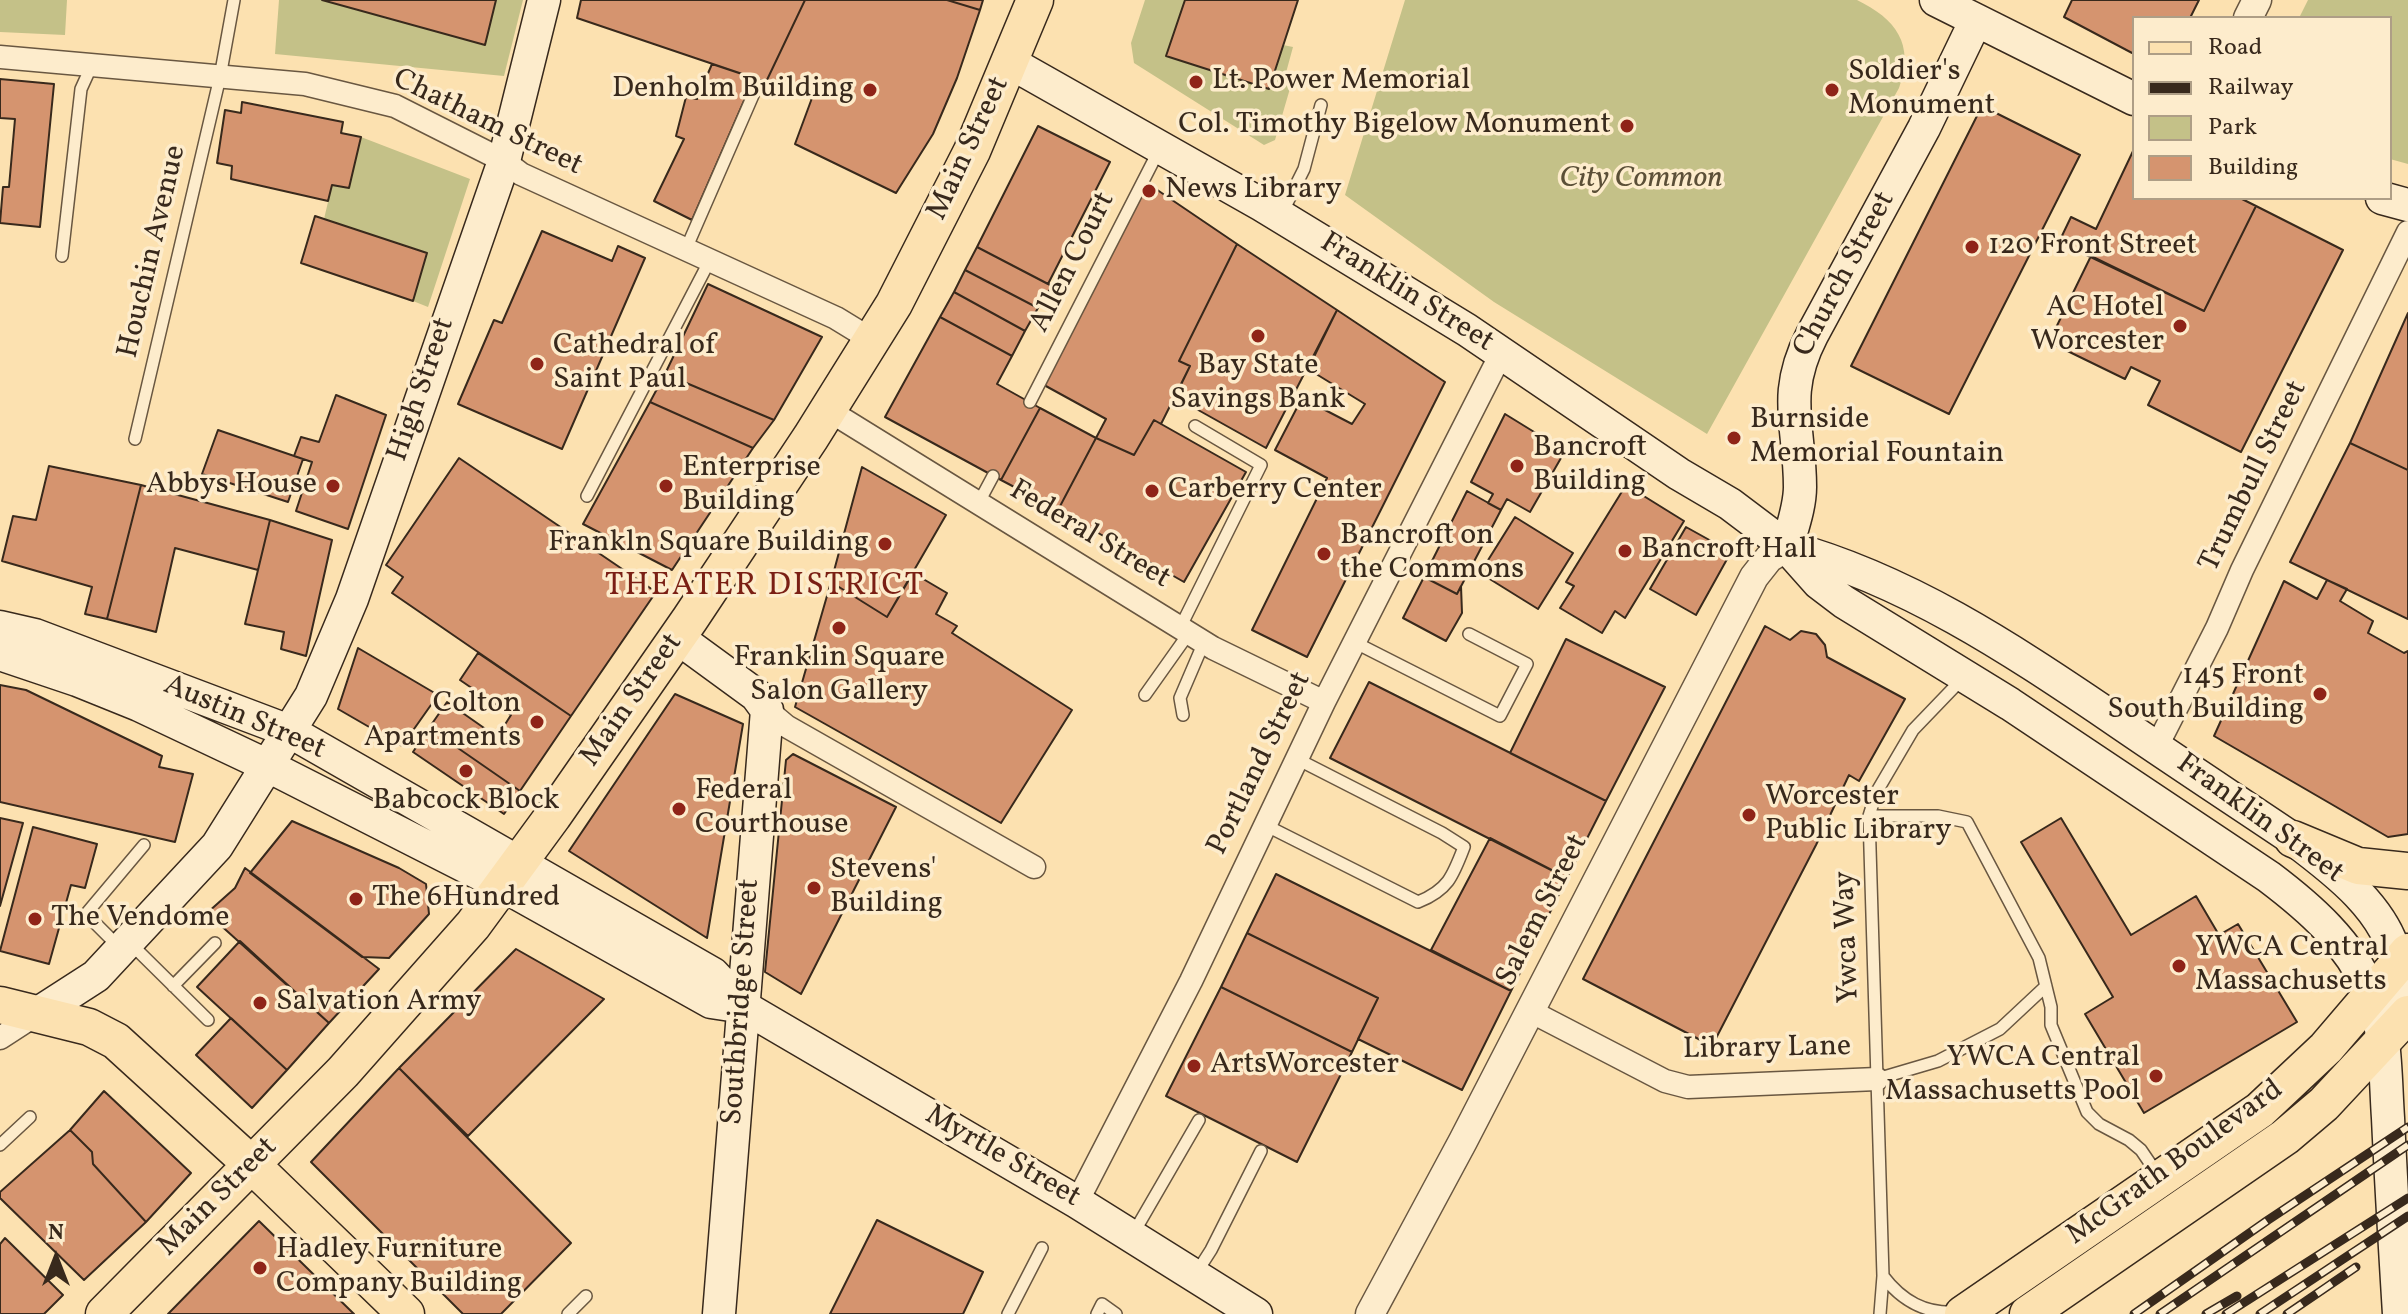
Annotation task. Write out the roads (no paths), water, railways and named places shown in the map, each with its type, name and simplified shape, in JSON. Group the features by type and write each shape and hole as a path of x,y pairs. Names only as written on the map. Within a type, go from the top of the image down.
{"main road":[{"name":"High Street","path":"37,1014 96,976 217,846 311,696 352,599 504,161 544,0"},
{"name":"Main Street","path":"104,1314 343,1072 473,925 553,816 678,638 894,304 965,165 1011,63 1035,0"},
{"path":"1936,0 2132,98"},
{"name":"Church Street","path":"1787,547 1799,501 1793,404 1797,367 1924,128 1976,20"},
{"name":"Franklin Street","path":"1011,63 1281,217 1501,354 1679,474 1730,504 1787,547 1819,583 1844,602 1965,676 2256,868 2303,903 2347,952 2372,994 2384,1041"},
{"name":"Franklin Street","path":"1787,547 1868,573 1969,625 2037,667 2293,839 2355,890 2403,958 2394,1013 2384,1041"},
{"name":"Austin Street","path":"0,627 35,635 289,731 510,874"},
{"path":"678,638 756,695 767,710"},
{"name":"Austin Street","path":"0,654 139,705 510,874"},
{"name":"Southbridge Street","path":"719,1314 767,710"},
{"path":"2293,839 2358,866 2408,871"},
{"name":"Myrtle Street","path":"510,874 711,1002 744,1007 1077,1202 1256,1314"},
{"name":"McGrath Boulevard","path":"1966,1312 2260,1110 2326,1048 2403,958"},
{"path":"0,1005 89,1027 116,1041 251,1164 406,1314"},
{"name":"McGrath Boulevard","path":"2028,1314 2285,1137 2324,1104 2408,1014"},
{"path":"2384,1041 2402,1260 2399,1314"}],"street":[{"name":"Chatham Street","path":"0,57 305,84 395,106 504,161 521,174 836,318 872,340"},
{"name":"Trumbull Street","path":"2156,748 2408,232"},
{"name":"Portland Street","path":"1077,1202 1195,972 1354,642 1501,354"},
{"name":"Federal Street","path":"828,410 1191,634 1324,702"},
{"name":"Salem Street","path":"1370,1314 1754,577 1769,558 1787,547"},
{"path":"767,710 786,726 1034,867"},
{"name":"Library Lane","path":"1530,1011 1665,1081 1688,1087 1877,1079"},
{"path":"0,1038 37,1014"}],"lane":[{"name":"Houchin Avenue","path":"135,439 220,77 234,0"},
{"path":"62,256 81,89 91,67"},
{"path":"686,249 754,93"},
{"path":"1281,217 1304,169 1321,105"},
{"name":"Allen Court","path":"1030,402 1160,147"},
{"path":"587,496 710,260"},
{"path":"1183,715 1180,698 1191,634 1261,465 1195,426"},
{"path":"978,504 993,476"},
{"path":"1145,695 1191,634"},
{"path":"1354,642 1500,716 1527,664 1469,634"},
{"name":"Ywca Way","path":"1880,1314 1883,1276 1869,816 1876,793 1913,730 1965,676"},
{"path":"1265,825 1418,902 1440,893 1456,868 1464,847 1297,759"},
{"path":"1869,816 1938,816 1967,822 2039,958 2051,1007 2051,1025 2087,1112 2099,1124 2141,1150 2160,1179"},
{"path":"144,845 86,914 173,986 208,1020"},
{"path":"173,986 215,943"},
{"path":"1877,1079 1938,1061 2000,1029 2046,986"},
{"path":"0,1145 30,1117"},
{"path":"1132,1236 1199,1120"},
{"path":"1195,1276 1261,1151"},
{"path":"1008,1314 1042,1248"},
{"path":"1883,1276 1906,1300 1930,1311 1966,1312"},
{"path":"568,1314 586,1296"},
{"path":"1097,1314 1102,1304 1116,1314"}],"railway":[{"path":"2134,1314 2408,1127"},
{"path":"2160,1314 2408,1145"},
{"path":"2226,1314 2408,1198"},
{"path":"2260,1314 2408,1216"},
{"path":"2287,1314 2356,1267"},
{"path":"2206,1314 2237,1296"}],"place":[{"name":"Lt. Power Memorial","path":"1196,82"},
{"name":"Denholm Building","path":"870,90"},
{"name":"Soldier's Monument","path":"1832,90"},
{"name":"Col. Timothy Bigelow Monument","path":"1627,126"},
{"name":"News Library","path":"1149,191"},
{"name":"120 Front Street","path":"1972,247"},
{"name":"AC Hotel Worcester","path":"2180,326"},
{"name":"Bay State Savings Bank","path":"1258,336"},
{"name":"Cathedral of Saint Paul","path":"537,364"},
{"name":"Burnside Memorial Fountain","path":"1734,438"},
{"name":"Bancroft Building","path":"1517,466"},
{"name":"Abbys House","path":"333,486"},
{"name":"Enterprise Building","path":"666,486"},
{"name":"Carberry Center","path":"1152,491"},
{"name":"Frankln Square Building","path":"885,544"},
{"name":"Bancroft Hall","path":"1625,551"},
{"name":"Bancroft on the Commons","path":"1324,554"},
{"name":"Franklin Square Salon Gallery","path":"839,628"},
{"name":"145 Front South Building","path":"2320,694"},
{"name":"Colton Apartments","path":"537,722"},
{"name":"Babcock Block","path":"466,771"},
{"name":"Federal Courthouse","path":"679,809"},
{"name":"Worcester Public Library","path":"1749,815"},
{"name":"Stevens' Building","path":"814,888"},
{"name":"The 6Hundred","path":"356,899"},
{"name":"The Vendome","path":"35,919"},
{"name":"YWCA Central Massachusetts","path":"2179,966"},
{"name":"Salvation Army","path":"260,1003"},
{"name":"ArtsWorcester","path":"1194,1066"},
{"name":"YWCA Central Massachusetts Pool","path":"2156,1076"},
{"name":"Hadley Furniture Company Building","path":"260,1268"}],"district":[{"name":"THEATER DISTRICT","path":"765,588"}],"park label":[{"name":"City Common","path":"1641,180"}]}
